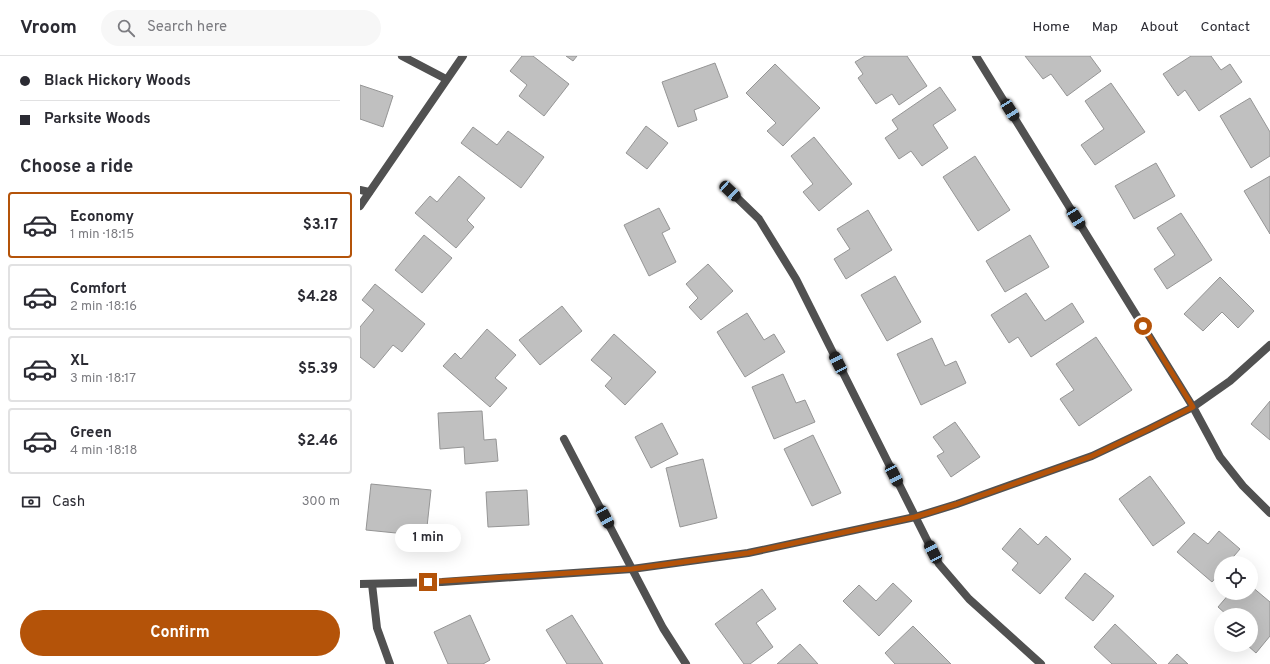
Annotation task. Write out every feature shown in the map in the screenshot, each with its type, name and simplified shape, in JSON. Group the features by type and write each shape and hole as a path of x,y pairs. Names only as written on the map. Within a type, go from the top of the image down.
{"street":[{"path":"402,56 446,79"},
{"path":"360,206 463,56"},
{"path":"976,56 1193,407 1220,457 1243,486 1270,512"},
{"path":"360,190 369,192"},
{"path":"730,191 759,219 796,279 939,564 969,599 1041,664"},
{"path":"360,584 442,582 632,569 748,553 915,517 957,504 1092,456 1149,429 1193,407 1230,381 1270,345"},
{"path":"564,440 663,628 686,664"},
{"path":"372,584 377,628 390,664"}],"building":[{"path":"522,56 533,56 569,84 544,116 519,96 527,85 510,71"},
{"path":"566,56 577,56 573,61"},
{"path":"865,56 907,56 927,86 899,105 892,94 876,104 858,78 863,74 855,62"},
{"path":"1025,56 1090,56 1101,71 1067,96 1051,74 1043,79"},
{"path":"1191,56 1211,56 1221,70 1230,64 1242,82 1199,111 1185,90 1178,96 1163,74"},
{"path":"715,63 728,97 694,110 697,120 678,127 662,82"},
{"path":"775,64 820,108 783,146 767,131 776,123 746,93"},
{"path":"1111,83 1145,132 1095,165 1081,145 1104,129 1085,101"},
{"path":"360,85 393,96 383,127 360,119"},
{"path":"940,87 956,110 933,125 948,148 922,166 911,151 899,159 885,138 898,129 892,120"},
{"path":"1250,98 1270,132 1270,156 1251,168 1220,116"},
{"path":"646,126 668,143 647,169 626,153"},
{"path":"473,127 497,145 508,131 544,157 521,188 461,143"},
{"path":"814,137 852,184 819,211 803,192 813,184 791,156"},
{"path":"975,156 1010,210 978,231 943,177"},
{"path":"1156,163 1175,196 1134,219 1115,186"},
{"path":"459,176 485,198 467,220 474,227 456,248 415,213 430,196 437,202"},
{"path":"1270,176 1270,234 1244,191"},
{"path":"659,208 670,229 662,233 676,262 649,276 624,225"},
{"path":"868,210 892,250 846,279 834,259 850,249 837,229"},
{"path":"1181,213 1212,260 1167,289 1154,269 1175,255 1157,228"},
{"path":"424,235 452,258 422,293 395,270"},
{"path":"1030,235 1049,267 1005,292 986,261"},
{"path":"708,264 733,291 701,320 689,307 698,298 686,284"},
{"path":"895,276 921,322 887,341 861,295"},
{"path":"1220,277 1254,311 1238,328 1222,312 1203,331 1184,314"},
{"path":"375,284 425,324 402,352 393,345 374,368 360,357 360,327 374,310 362,300"},
{"path":"1026,293 1045,321 1072,303 1084,322 1031,357 1018,337 1009,343 991,315"},
{"path":"562,306 582,331 540,365 519,340"},
{"path":"747,313 764,340 774,334 785,352 745,377 717,332"},
{"path":"487,329 516,355 495,378 507,388 490,407 443,366 455,353 461,359"},
{"path":"614,334 656,372 625,405 605,386 612,378 591,360"},
{"path":"1096,337 1132,390 1079,426 1060,399 1074,390 1056,364"},
{"path":"932,338 945,366 956,361 966,383 921,405 897,354"},
{"path":"783,374 796,403 805,400 815,422 774,439 752,387"},
{"path":"1270,401 1270,440 1251,424"},
{"path":"482,411 484,440 496,439 498,461 465,464 464,447 440,449 438,413"},
{"path":"955,422 980,457 951,477 937,456 944,452 933,437"},
{"path":"662,423 678,454 651,468 635,437"},
{"path":"813,435 841,493 812,506 784,449"},
{"path":"703,459 717,518 680,527 666,468"},
{"path":"1150,476 1185,523 1153,546 1119,499"},
{"path":"371,484 431,490 426,536 366,530"},
{"path":"527,490 529,525 488,527 486,492"},
{"path":"1020,528 1038,545 1046,536 1071,559 1040,594 1012,570 1018,563 1002,549"},
{"path":"1219,531 1240,549 1234,556 1214,556 1214,580 1212,582 1177,552 1194,533 1208,544"},
{"path":"1085,573 1114,596 1093,621 1065,598"},
{"path":"893,583 912,601 879,636 843,601 859,585 876,601"},
{"path":"762,589 776,609 756,623 773,647 750,664 744,664 715,624"},
{"path":"1258,592 1270,602 1270,636 1258,651 1258,608 1218,607 1224,600 1258,600"},
{"path":"470,615 490,660 483,664 448,664 434,632"},
{"path":"572,615 603,664 567,664 546,630"},
{"path":"1115,624 1157,664 1112,664 1094,647"},
{"path":"913,626 951,664 895,664 885,653"},
{"path":"800,644 818,664 777,664"},
{"path":"1177,654 1188,664 1168,664"}],"route":[{"path":"428,582 632,569 748,553 915,517 957,504 1092,456 1193,407 1143,326"}]}
